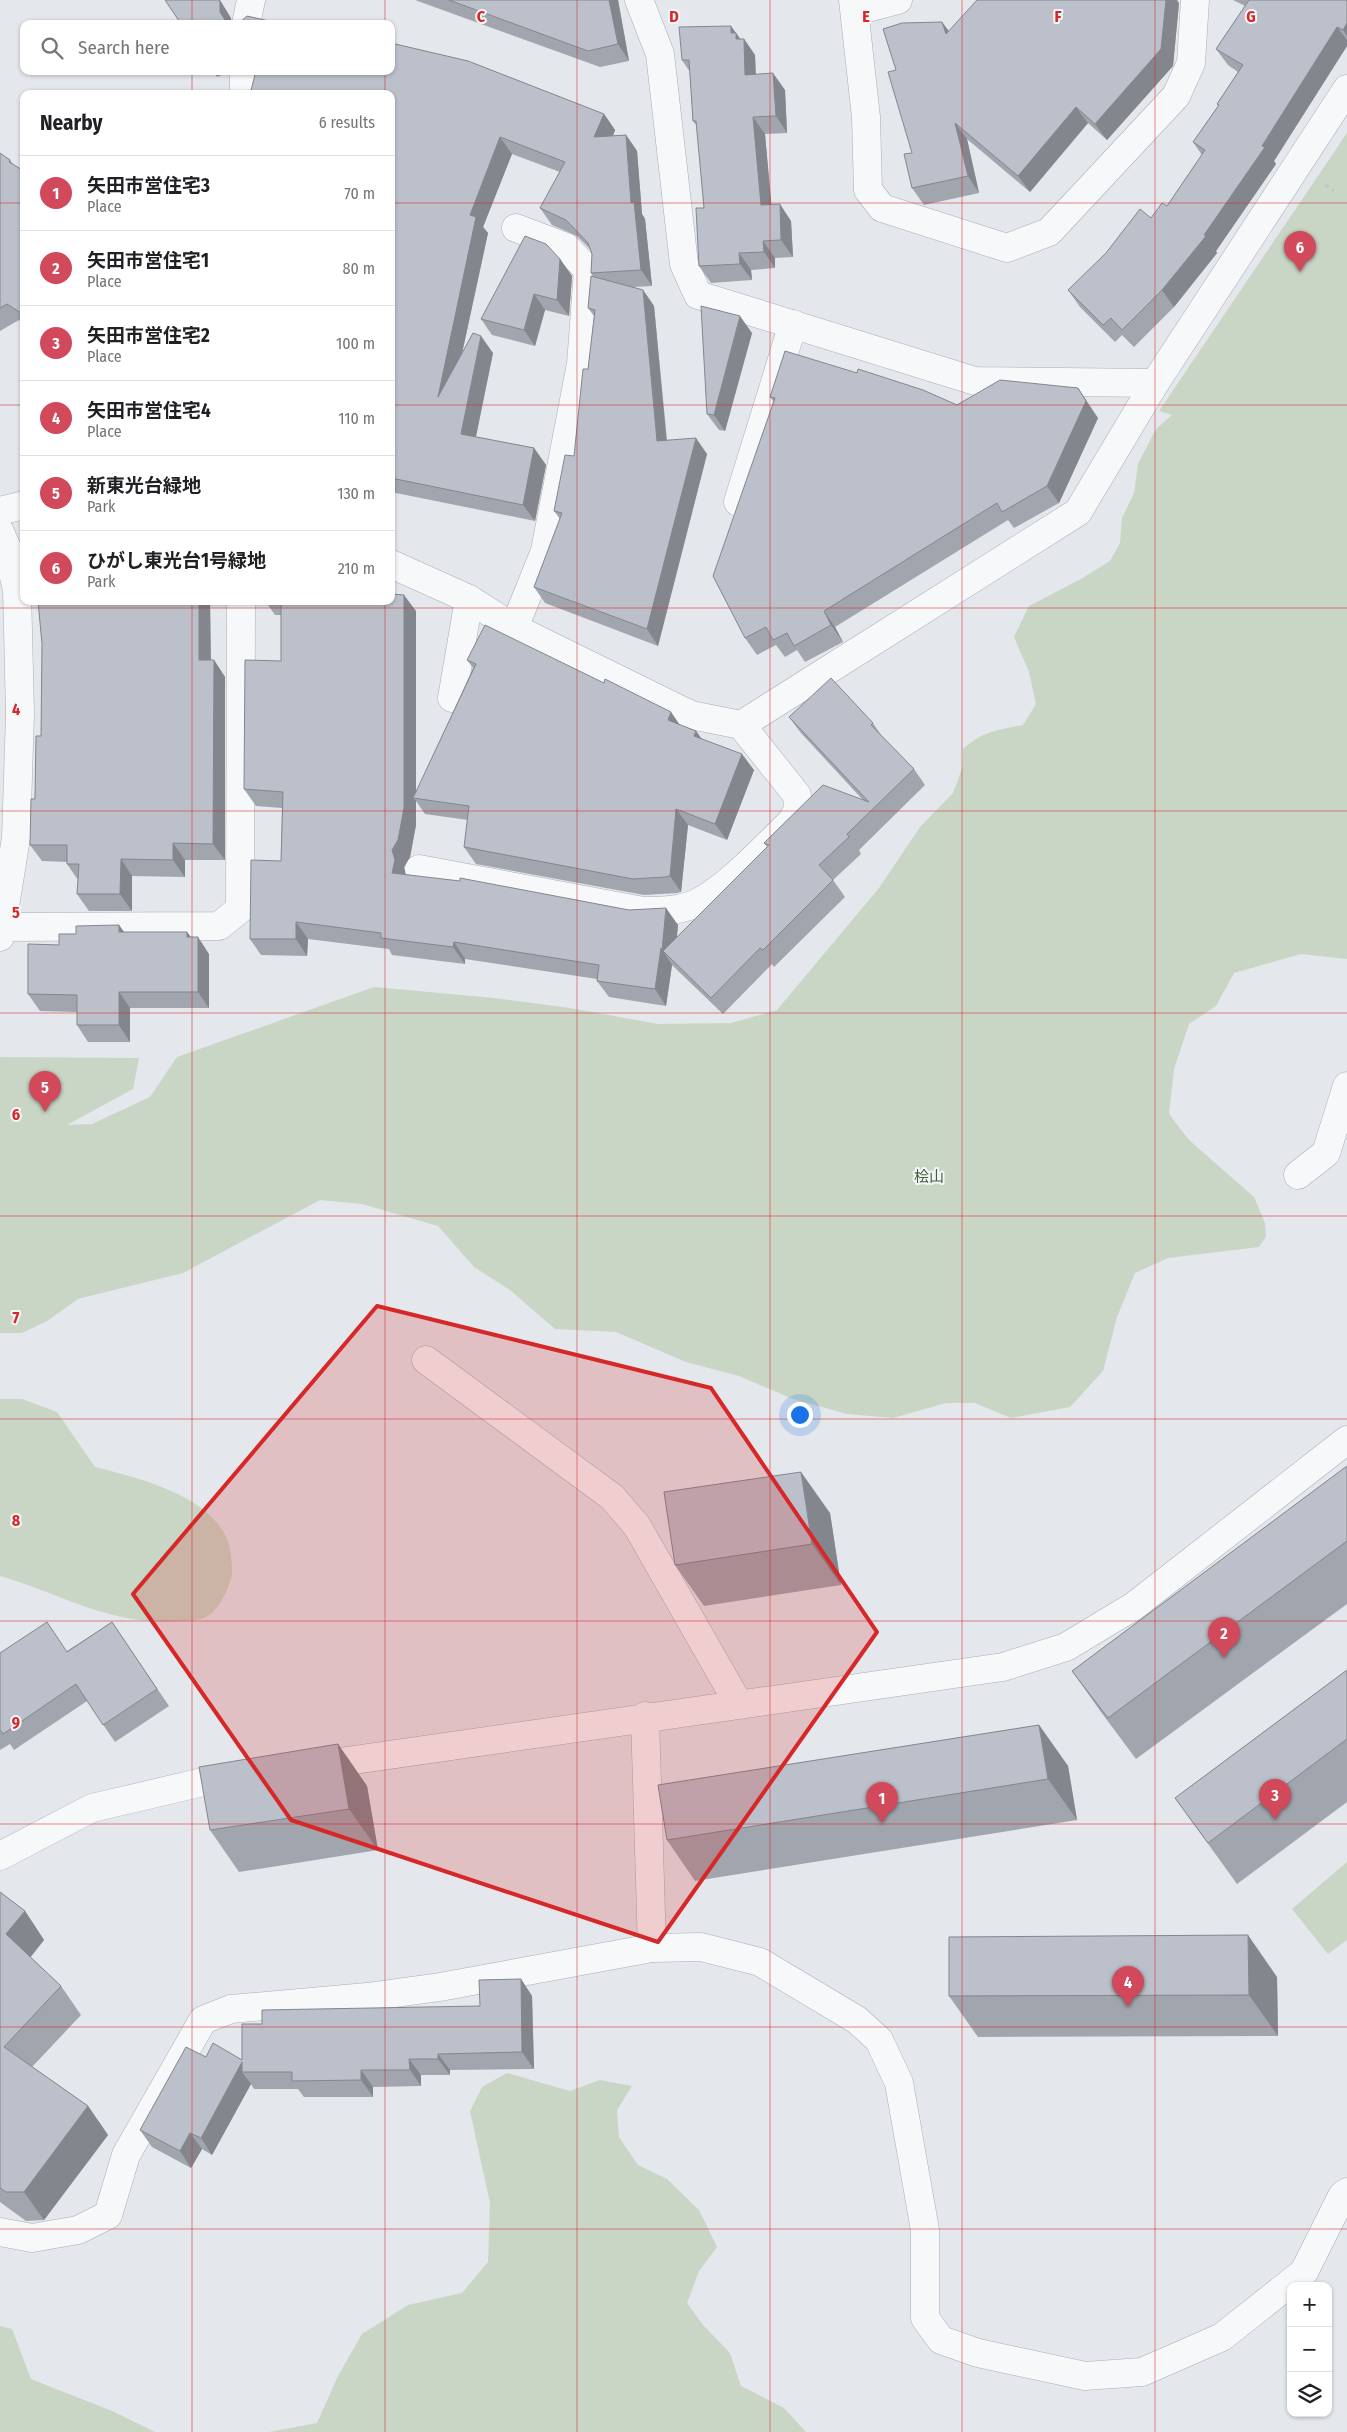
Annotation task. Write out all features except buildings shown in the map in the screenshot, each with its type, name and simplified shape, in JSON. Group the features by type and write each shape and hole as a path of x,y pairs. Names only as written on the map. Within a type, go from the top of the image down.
{"street":[{"path":"247,20 251,0"},
{"path":"639,0 660,54 684,264 698,295 975,381 1155,383"},
{"path":"898,0 855,6 866,117 868,190 882,208 1007,248 1049,232 1176,96 1191,63 1195,0"},
{"path":"244,75 244,90"},
{"path":"740,725 1078,512 1155,383 1347,89"},
{"path":"514,628 545,551 581,364 588,270 566,247 516,228"},
{"path":"738,502 793,324"},
{"path":"0,511 20,506"},
{"path":"0,532 17,590 10,712 16,838 1,932 219,926 240,910 241,605"},
{"path":"395,566 469,599 514,628 690,715 740,725 797,795 798,809 792,821 713,894 692,905 667,911 643,911 420,869"},
{"path":"452,698 469,599"},
{"path":"1298,1175 1326,1153 1347,1086"},
{"path":"426,1360 612,1497 637,1526 738,1703"},
{"path":"291,1769 645,1716 1003,1667 1066,1647 1134,1606 1347,1440"},
{"path":"645,1716 652,1948"},
{"path":"0,1856 92,1808 203,1782 262,1773"},
{"path":"0,2232 32,2238 78,2230 108,2215 126,2155 203,2020 231,2009 367,1997 440,1987 652,1948 701,1947 760,1962 857,2020 879,2040 900,2083 909,2132 925,2230 925,2318 941,2340 978,2353 1085,2376 1142,2372 1222,2337 1304,2272 1342,2196 1347,2192"}],"highlighted area":[{"path":"377,1306 711,1388 877,1632 658,1942 291,1820 133,1594"}],"green space":[{"name":"桧山","path":"1347,133 1347,959 1301,954 1234,973 1216,1006 1189,1024 1174,1069 1169,1114 1189,1140 1254,1197 1265,1223 1266,1237 1259,1247 1168,1258 1135,1273 1117,1317 1103,1371 1070,1407 1011,1418 975,1403 946,1403 893,1418 847,1414 793,1399 739,1376 686,1362 616,1332 555,1329 510,1290 474,1267 438,1226 362,1204 320,1200 183,1273 78,1299 47,1321 22,1333 0,1333 0,1057 139,1058 133,1089 67,1125 92,1124 150,1097 177,1057 374,987 494,998 570,1008 658,1024 731,1023 777,1010 879,888 920,827 953,793 963,766 963,749 984,735 1023,725 1036,704 1029,672 1014,637 1029,606 1081,579 1110,561 1120,543 1122,518 1134,493 1138,464 1156,429 1172,415 1159,411"},
{"path":"0,1399 22,1399 57,1412 95,1467 157,1485 178,1494 198,1506 214,1519 226,1536 232,1570 226,1592 213,1612 204,1618 195,1620 153,1621 130,1619 108,1614 0,1576"},
{"path":"1347,1862 1347,1940 1328,1954 1292,1909"},
{"path":"507,2073 570,2091 600,2080 632,2086 617,2110 619,2137 638,2165 667,2179 699,2210 717,2247 699,2271 687,2303 703,2325 730,2353 741,2386 784,2408 806,2432 269,2432 317,2423 338,2376 362,2334 408,2305 462,2293 488,2262 490,2203 470,2111 482,2087"},
{"path":"0,2326 12,2329 31,2379 112,2411 155,2432 0,2432"}],"place":[{"name":"ひがし東光台1号緑地","path":"1300,272"},
{"name":"新東光台緑地","path":"45,1112"},
{"name":"矢田市営住宅1","path":"1224,1658"},
{"name":"矢田市営住宅2","path":"1275,1820"},
{"name":"矢田市営住宅3","path":"882,1823"},
{"name":"矢田市営住宅4","path":"1128,2007"}]}
